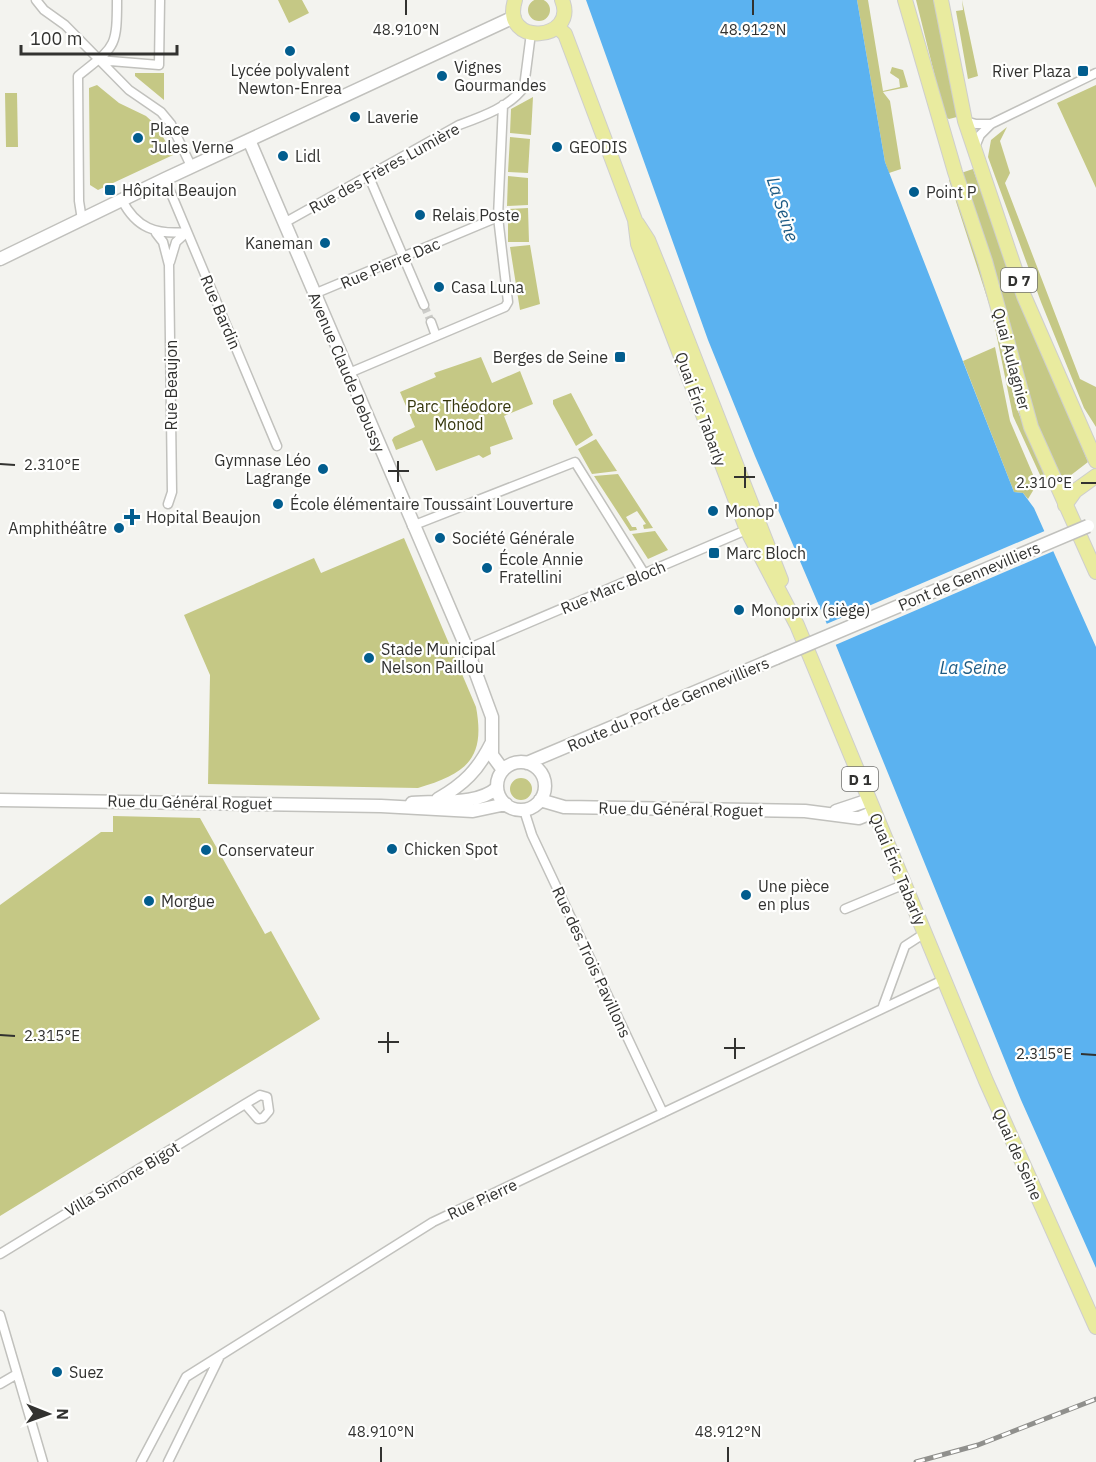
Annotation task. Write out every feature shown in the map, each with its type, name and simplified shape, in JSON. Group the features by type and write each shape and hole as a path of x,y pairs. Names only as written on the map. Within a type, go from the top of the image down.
{"main road":[{"path":"515,0 514,17 524,30 531,33 547,33 557,27 563,16 562,0"},
{"name":"Quai Aulagnier","path":"905,0 946,143 985,261 1024,408 1096,572"},
{"name":"Quai Aulagnier","path":"941,0 965,121 1024,296 1090,437 1096,461"},
{"path":"0,259 165,178 514,17"},
{"name":"Quai Éric Tabarly","path":"557,27 566,34 634,220 638,244 752,527 796,625 943,980"},
{"path":"965,121 947,127 946,143 955,153 975,147"},
{"name":"Avenue Claude Debussy","path":"249,140 349,372 412,526 467,649 492,717 492,755 503,770"},
{"name":"Quai Éric Tabarly","path":"634,220 648,240 663,277 752,527"},
{"path":"1065,505 1075,491 1096,476"},
{"name":"Pont de Gennevilliers","path":"776,658 1092,524"},
{"name":"Route du Port de Gennevilliers","path":"527,763 776,658"},
{"path":"435,800 466,782 481,763 492,743"},
{"name":"Route du Port de Gennevilliers","path":"541,773 560,750"},
{"path":"527,763 541,773 545,787 540,800 524,810 506,804 497,788 503,770 513,764 527,763"},
{"name":"Rue du Général Roguet","path":"381,806 471,799 489,795 497,788"},
{"name":"Rue du Général Roguet","path":"0,800 381,806 473,811 506,804"},
{"name":"Rue du Général Roguet","path":"540,800 564,807 823,812 859,818 872,806"},
{"name":"Quai de Seine","path":"943,980 1024,1170 1096,1327"}],"street":[{"path":"36,0 44,10 65,25 129,90 161,112 171,124 191,166"},
{"path":"82,220 79,201 78,76 112,49 117,30 117,0"},
{"path":"98,60 124,64 159,65 160,0"},
{"name":"Rue des Frères Lumière","path":"284,223 459,125 486,115 519,94 524,87 531,33"},
{"path":"975,147 980,135 991,124 1096,74"},
{"path":"349,372 505,307 508,302 498,217 503,105"},
{"path":"486,115 502,124"},
{"path":"965,121 991,124"},
{"path":"369,177 424,305"},
{"name":"Rue Bardin","path":"165,178 277,446"},
{"path":"122,200 129,214 140,224 156,232 187,232"},
{"name":"Rue Pierre Dac","path":"314,294 498,217"},
{"name":"Rue Beaujon","path":"156,232 163,242 169,265 172,492 168,504"},
{"name":"Rue Beaujon","path":"169,265 176,242 187,232"},
{"path":"431,322 436,336"},
{"path":"412,526 575,462 644,573"},
{"name":"Rue Marc Bloch","path":"467,649 752,527"},
{"name":"Rue des Trois Pavillons","path":"524,810 532,835 663,1113"},
{"path":"845,909 905,884"},
{"path":"882,1009 905,946 925,933"},
{"name":"Rue Pierre","path":"141,1462 186,1377 433,1222 943,980"},
{"name":"Villa Simone Bigot","path":"0,1254 245,1104"},
{"path":"0,1315 42,1460"},
{"path":"168,1462 220,1357"},
{"path":"0,1384 17,1374"}],"green space":[{"path":"535,-1 543,-1 550,6 550,14 543,21 535,21 528,14 528,6"},
{"path":"278,0 302,0 309,13 289,23"},
{"path":"857,0 868,0 883,91 900,87 899,79 890,73 892,67 903,70 908,87 883,92 890,101 901,169 889,173 885,162"},
{"path":"916,0 935,0 957,117 949,119 945,117"},
{"path":"962,0 978,76 968,79 956,11 963,10"},
{"path":"135,73 164,73 164,100 135,76"},
{"name":"Place Jules Verne","path":"97,85 119,103 146,116 157,126 173,155 98,190 90,185 89,88"},
{"path":"1096,85 1096,188 1057,103"},
{"path":"5,93 17,93 18,147 6,147"},
{"path":"533,97 531,135 510,133 511,109"},
{"path":"1007,127 1000,141 1010,173 1005,183 1080,379 1096,387 1096,427 1084,408 1041,302 988,157 991,140"},
{"path":"510,137 530,139 528,173 508,172"},
{"path":"973,169 1014,283 1088,462 1062,482 1029,405 961,173"},
{"path":"508,176 528,178 528,205 507,206"},
{"path":"952,179 996,323 1017,409 1049,486 1046,488 1013,416 992,313 949,180"},
{"path":"528,208 529,242 508,242 508,209"},
{"path":"530,245 540,304 520,310 510,247"},
{"path":"995,347 1010,421 1037,484 1028,499 1023,493 1014,492 963,361"},
{"name":"Parc Théodore Monod","path":"481,357 492,383 520,371 533,404 504,416 513,439 490,447 491,454 483,458 479,455 436,471 422,440 396,450 392,440 394,437 415,427 400,392 436,377 434,373"},
{"path":"571,393 593,435 576,446 553,404 553,400"},
{"path":"596,439 617,471 592,474 578,449"},
{"path":"618,474 653,528 644,529 643,525 646,524 637,511 626,517 632,527 636,527 637,530 630,531 594,476"},
{"path":"655,531 668,550 648,559 632,534"},
{"path":"404,538 476,707 478,740 468,762 448,777 418,788 208,784 210,675 184,615 314,558 321,573"},
{"path":"521,778 529,781 532,789 529,797 521,800 513,797 510,789 513,781"},
{"path":"113,816 200,818 265,934 271,931 320,1019 0,1216 0,905 101,832 113,832"}],"water":[{"name":"La Seine","path":"586,0 857,0 885,162 1014,492 1023,493 1034,508 1096,647 1096,1268 1021,1100 835,643 708,340"}],"pier":[{"path":"1047,530 1056,550 833,646 824,625"}],"tunnel":[{"path":"424,305 431,322"}],"railway":[{"path":"916,1462 978,1445 1096,1399"}],"place":[{"name":"Lycée polyvalent Newton-Enrea","path":"290,51"},
{"name":"River Plaza","path":"1083,71"},
{"name":"Vignes Gourmandes","path":"442,76"},
{"name":"Laverie","path":"355,117"},
{"name":"Place Jules Verne","path":"138,138"},
{"name":"GEODIS","path":"557,147"},
{"name":"Lidl","path":"283,156"},
{"name":"Hôpital Beaujon","path":"110,190"},
{"name":"Point P","path":"914,192"},
{"name":"Relais Poste","path":"420,215"},
{"name":"Kaneman","path":"325,243"},
{"name":"Casa Luna","path":"439,287"},
{"name":"Berges de Seine","path":"620,357"},
{"name":"Gymnase Léo Lagrange","path":"323,469"},
{"name":"École élémentaire Toussaint Louverture","path":"278,504"},
{"name":"Monop'","path":"713,511"},
{"name":"Hopital Beaujon","path":"132,517"},
{"name":"Amphithéâtre","path":"119,528"},
{"name":"Société Générale","path":"440,538"},
{"name":"Marc Bloch","path":"714,553"},
{"name":"École Annie Fratellini","path":"487,568"},
{"name":"Monoprix (siège)","path":"739,610"},
{"name":"Stade Municipal Nelson Paillou","path":"369,658"},
{"name":"Chicken Spot","path":"392,849"},
{"name":"Conservateur","path":"206,850"},
{"name":"Une pièce en plus","path":"746,895"},
{"name":"Morgue","path":"149,901"},
{"name":"Suez","path":"57,1372"}]}
